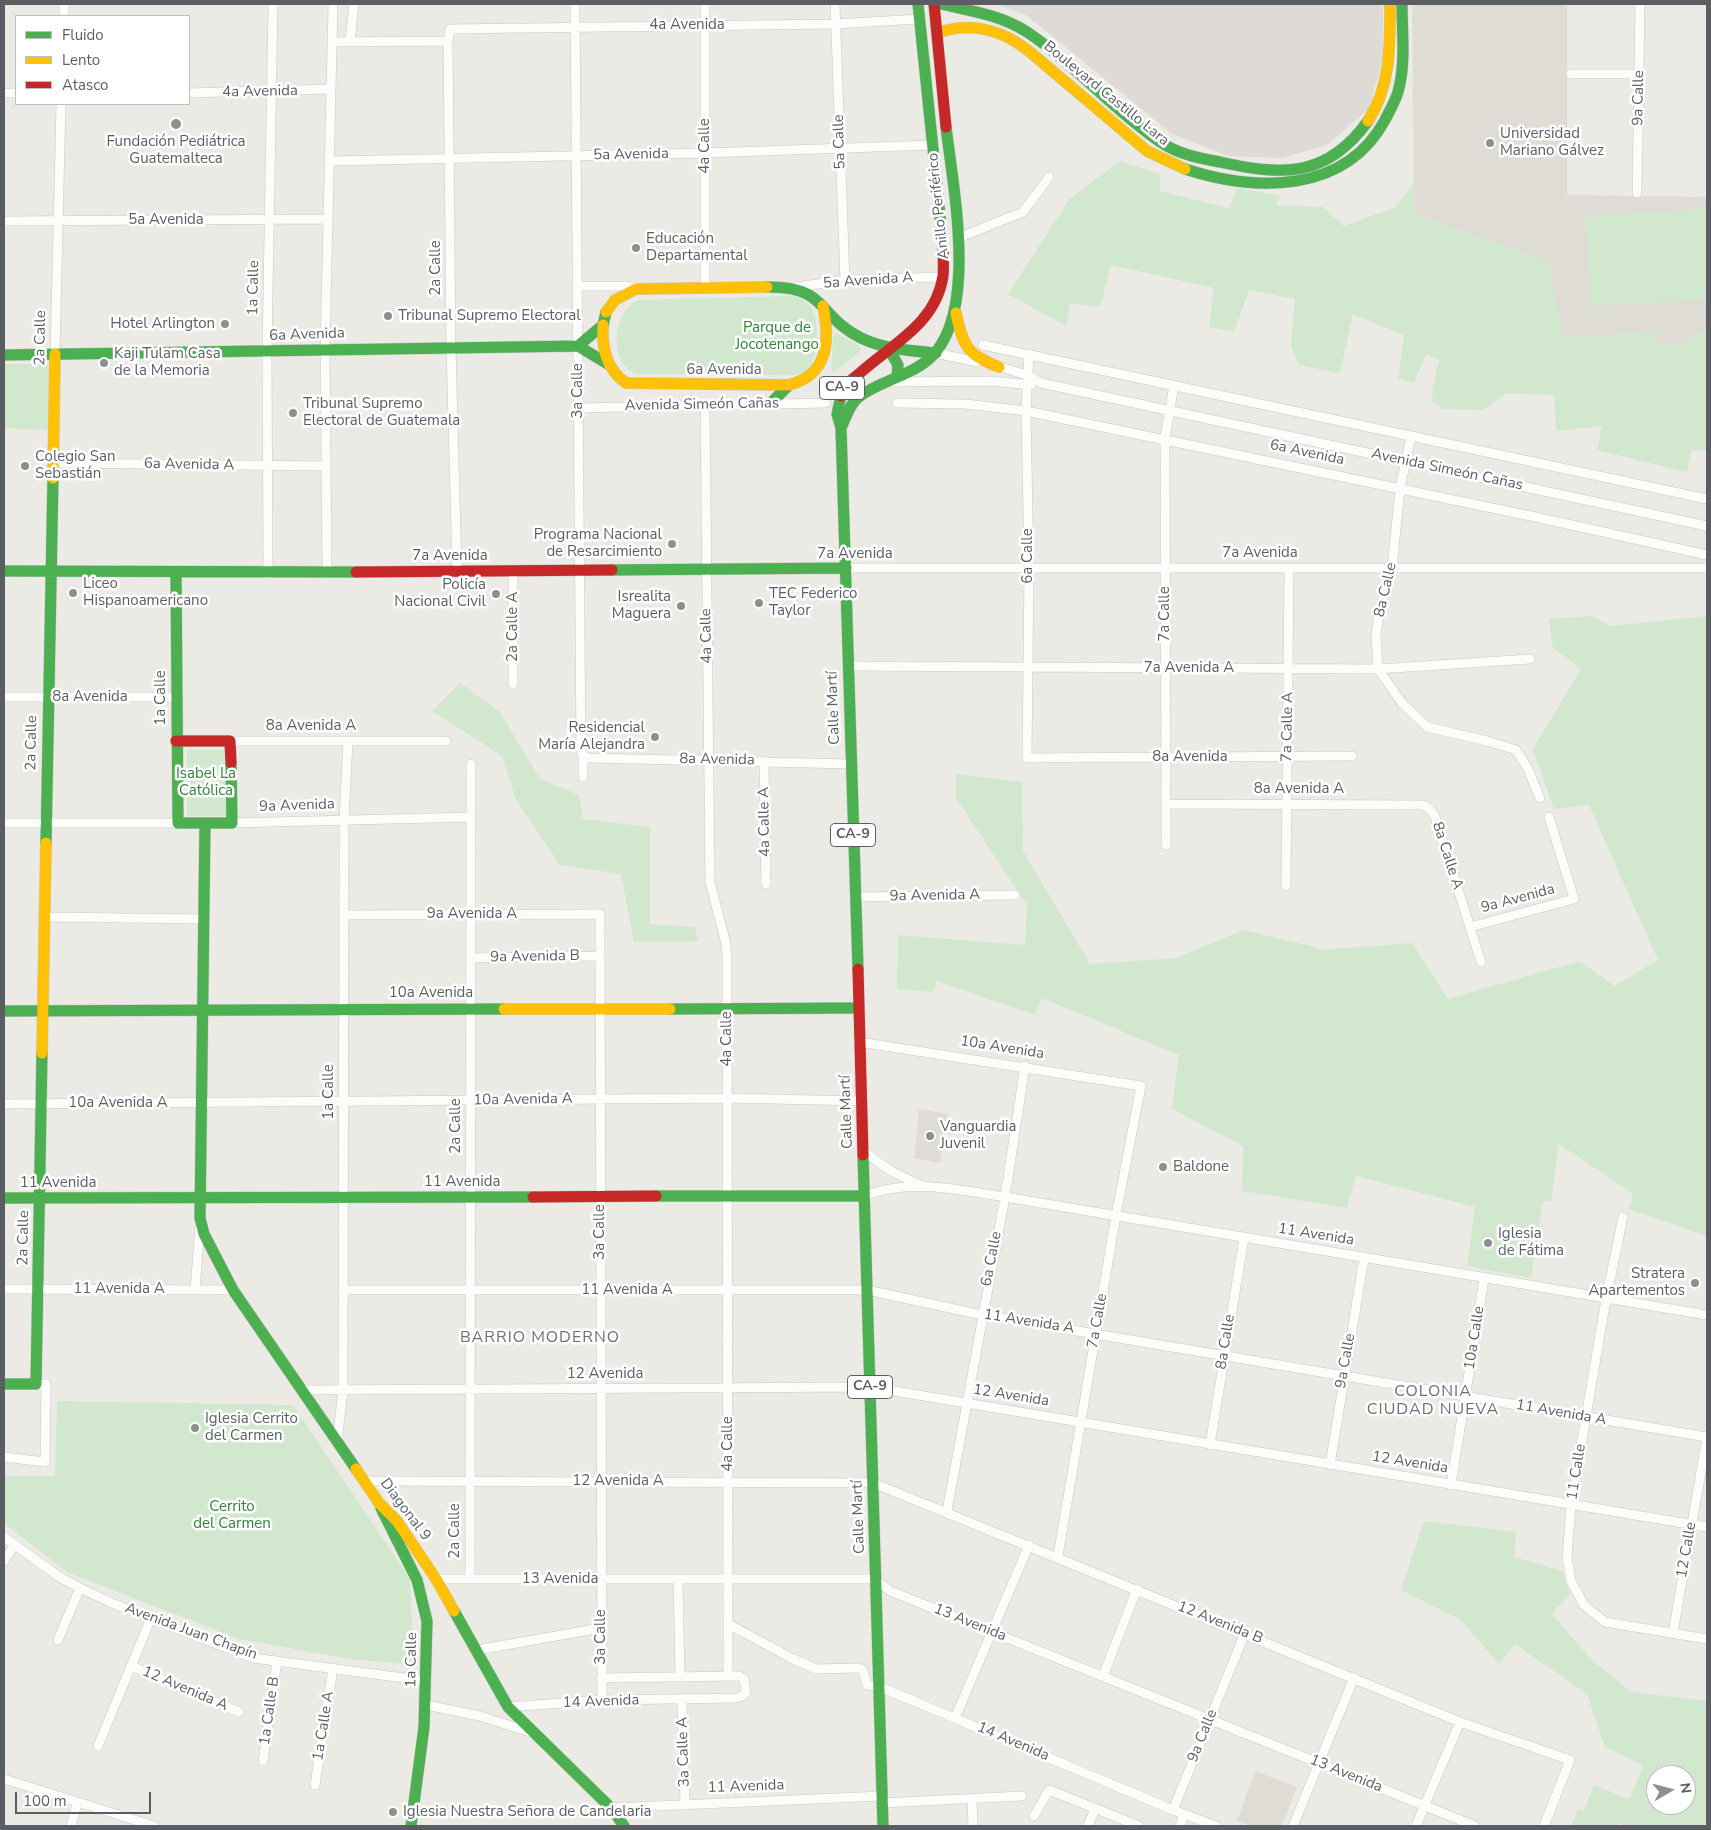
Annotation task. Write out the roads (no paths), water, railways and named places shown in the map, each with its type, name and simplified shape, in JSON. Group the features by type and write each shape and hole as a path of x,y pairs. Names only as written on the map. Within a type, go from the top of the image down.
{"main road":[{"name":"Anillo Periférico","path":"887,350 923,324 938,298 944,277 943,242 931,145 918,4"},
{"name":"Anillo Periférico","path":"897,376 921,366 936,353 947,338 956,311 960,270 958,238 934,4"},
{"name":"Boulevard Castillo Lara","path":"941,4 1006,20 1033,36 1133,122 1161,143 1181,153 1258,171 1298,169 1313,166 1350,142 1367,125 1378,106 1386,79 1390,4"},
{"name":"Boulevard Castillo Lara","path":"937,33 962,26 984,29 1008,37 1038,59 1152,154 1194,171 1231,180 1256,184 1300,182 1334,170 1352,160 1370,142 1385,122 1395,101 1400,81 1402,4"},
{"path":"1390,27 1402,26"},
{"path":"1386,79 1400,81"},
{"path":"1152,154 1161,143"},
{"path":"1298,169 1300,182"},
{"path":"608,364 603,346 603,324 606,312 615,300 627,292 640,289 793,287 809,292 852,332 887,350 936,353"},
{"name":"6a Avenida","path":"4,355 578,346 608,364 622,380 635,384 789,385 808,380 815,374 821,364 827,339 823,306"},
{"path":"956,311 965,347 973,356 999,367"},
{"path":"578,346 603,324"},
{"path":"887,350 898,365 897,376"},
{"name":"Calle Martí","path":"882,1799 846,568 841,428 837,414 840,392 843,387 887,350"},
{"name":"2a Calle","path":"41,1384 38,1289 39,1198 55,354"},
{"path":"874,360 871,372 874,378 884,382"},
{"name":"Calle Martí","path":"841,428 852,405 859,396 897,376"},
{"path":"770,404 789,385"},
{"name":"7a Avenida","path":"4,571 176,573 846,568"},
{"name":"1a Calle","path":"176,573 178,823"},
{"name":"8a Avenida A","path":"176,741 230,741"},
{"path":"230,741 232,823"},
{"name":"9a Avenida","path":"178,823 232,823"},
{"path":"200,1218 201,1011 205,823"},
{"name":"10a Avenida","path":"4,1011 600,1007 858,1008"},
{"name":"11 Avenida","path":"4,1198 864,1196"},
{"name":"Diagonal 9","path":"200,1218 211,1249 233,1290 379,1504 397,1521 436,1579 508,1707 531,1732 610,1808 624,1826"},
{"path":"4,1384 41,1384"},
{"name":"1a Calle","path":"379,1504 389,1529 418,1583 425,1605 428,1628 426,1705 420,1786 411,1826"},
{"name":"CA-9","path":"882,1799 883,1826"}],"street":[{"name":"1a Calle","path":"268,572 267,351 273,4"},
{"path":"327,572 325,349 333,4"},
{"path":"350,42 354,4"},
{"name":"3a Calle","path":"575,4 579,570 583,777"},
{"name":"4a Calle","path":"705,4 705,288"},
{"name":"5a Calle","path":"834,4 845,280"},
{"name":"9a Calle","path":"1637,193 1640,4"},
{"name":"4a Avenida","path":"454,27 835,24 919,19"},
{"name":"2a Calle","path":"454,27 448,33 448,41 451,348 457,571"},
{"path":"332,42 448,41"},
{"path":"1571,74 1640,74"},
{"name":"4a Avenida","path":"190,93 331,90"},
{"name":"2a Calle","path":"55,354 62,105"},
{"name":"5a Avenida","path":"330,160 705,153 931,145"},
{"path":"958,238 1023,212 1049,177"},
{"name":"5a Avenida","path":"4,221 328,219"},
{"name":"5a Avenida A","path":"793,287 845,280 944,277"},
{"path":"578,286 625,286 640,289"},
{"path":"985,362 985,345 1707,499"},
{"name":"Avenida Simeón Cañas","path":"936,353 999,367 1027,375 1041,383 1170,412 1707,526"},
{"name":"6a Calle","path":"1028,758 1029,569 1026,386 1029,354"},
{"name":"Avenida Simeón Cañas","path":"884,382 991,381 1026,386 1041,383"},
{"name":"7a Calle","path":"1166,845 1165,438 1174,385"},
{"name":"Avenida Simeón Cañas","path":"578,408 826,402"},
{"name":"6a Avenida","path":"897,403 965,404 1026,411 1165,438 1707,555"},
{"name":"4a Calle","path":"705,405 710,882 726,944 728,1675"},
{"name":"8a Calle","path":"1378,669 1376,636 1379,613 1392,568 1400,488 1411,436"},
{"name":"6a Avenida A","path":"53,463 325,466"},
{"name":"7a Avenida","path":"846,568 1707,568"},
{"name":"7a Calle A","path":"1286,886 1289,568"},
{"name":"2a Calle A","path":"512,571 513,684"},
{"name":"7a Avenida A","path":"848,666 1378,669 1530,659"},
{"path":"1378,669 1402,704 1427,728 1487,741 1516,750 1527,767 1540,798"},
{"name":"8a Avenida","path":"4,697 176,697"},
{"name":"8a Avenida A","path":"230,741 446,741"},
{"name":"1a Calle","path":"337,1442 343,1390 344,820 348,742"},
{"name":"8a Avenida","path":"583,755 588,758 709,759 851,764"},
{"name":"8a Avenida","path":"1028,758 1352,756"},
{"name":"4a Calle A","path":"764,761 766,884"},
{"name":"2a Calle","path":"470,1579 471,764"},
{"name":"8a Avenida A","path":"1166,804 1389,803 1423,805 1430,808"},
{"name":"8a Calle A","path":"1430,808 1481,962"},
{"name":"9a Avenida","path":"232,823 471,817"},
{"name":"9a Avenida","path":"1470,927 1574,899 1549,817"},
{"name":"9a Avenida","path":"4,823 178,823"},
{"name":"9a Avenida A","path":"855,897 1015,895"},
{"name":"3a Calle","path":"600,914 602,1700"},
{"name":"9a Avenida A","path":"344,915 600,914"},
{"path":"44,917 204,919"},
{"name":"9a Avenida B","path":"471,958 600,956"},
{"name":"10a Avenida","path":"860,1042 1025,1066 1141,1086"},
{"name":"6a Calle","path":"947,1511 1004,1196 1025,1066"},
{"name":"7a Calle","path":"1058,1556 1116,1215 1141,1086"},
{"name":"10a Avenida A","path":"4,1104 727,1098 861,1102"},
{"name":"11 Avenida","path":"863,1151 886,1168 920,1185"},
{"name":"11 Avenida","path":"864,1196 886,1188 920,1185 1004,1196 1484,1279 1707,1315"},
{"name":"11 Calle","path":"1623,1217 1606,1299 1571,1505 1567,1557 1571,1581 1584,1605 1595,1616 1605,1622 1673,1634"},
{"path":"195,1290 200,1218"},
{"name":"8a Calle","path":"1210,1445 1244,1238"},
{"name":"9a Calle","path":"1330,1465 1343,1376 1364,1258"},
{"name":"10a Calle","path":"1450,1485 1484,1279"},
{"name":"11 Avenida A","path":"4,1290 233,1290"},
{"name":"11 Avenida A","path":"344,1290 867,1290 982,1315 1707,1437"},
{"name":"2a Calle","path":"4,1457 45,1462 41,1384"},
{"name":"12 Avenida","path":"302,1390 870,1387 966,1405 1707,1527"},
{"name":"12 Calle","path":"1673,1634 1707,1437"},
{"name":"12 Avenida A","path":"364,1481 601,1480 872,1483"},
{"name":"12 Avenida B","path":"872,1483 1029,1544 1460,1722 1570,1760 1544,1826"},
{"name":"Avenida Juan Chapín","path":"4,1537 80,1588 253,1658 427,1681"},
{"path":"955,1718 1029,1544"},
{"path":"4,1561 15,1545"},
{"path":"678,1578 680,1677"},
{"name":"13 Avenida","path":"436,1579 875,1579 890,1591 1475,1826"},
{"path":"58,1640 80,1588"},
{"path":"1103,1676 1137,1589"},
{"path":"98,1746 151,1618"},
{"name":"14 Avenida","path":"728,1624 793,1659 816,1669 858,1668 863,1670 864,1680 867,1685 878,1686 1173,1810 1216,1826"},
{"path":"477,1650 601,1628"},
{"name":"9a Calle","path":"1173,1810 1245,1633"},
{"path":"1673,1634 1707,1639"},
{"name":"1a Calle B","path":"263,1761 277,1661"},
{"name":"12 Avenida A","path":"131,1666 239,1712"},
{"name":"1a Calle A","path":"315,1785 333,1668"},
{"name":"14 Avenida","path":"508,1707 602,1700 682,1700 742,1696 746,1692 742,1677 728,1675 602,1678"},
{"path":"1293,1826 1354,1678"},
{"name":"3a Calle A","path":"682,1700 686,1804"},
{"path":"426,1705 480,1716 531,1732"},
{"path":"1416,1826 1460,1722"},
{"path":"4,1779 78,1804 154,1826"},
{"path":"1034,1816 1049,1790 1139,1826"},
{"name":"11 Avenida","path":"610,1808 686,1804 882,1799 972,1799 1022,1796"},
{"path":"972,1799 973,1826"},
{"path":"71,1826 78,1804"},
{"path":"1088,1826 1095,1809"},
{"path":"1180,1826 1184,1814"}],"place":[{"name":"Fundación Pediátrica Guatemalteca","path":"176,124"},
{"name":"Universidad Mariano Gálvez","path":"1490,143"},
{"name":"Educación Departamental","path":"636,248"},
{"name":"Tribunal Supremo Electoral","path":"388,316"},
{"name":"Hotel Arlington","path":"225,324"},
{"name":"Kaji Tulam Casa de la Memoria","path":"104,363"},
{"name":"Tribunal Supremo Electoral de Guatemala","path":"293,413"},
{"name":"Colegio San Sebastián","path":"25,466"},
{"name":"Programa Nacional de Resarcimiento","path":"672,544"},
{"name":"Liceo Hispanoamericano","path":"73,593"},
{"name":"Policía Nacional Civil","path":"496,594"},
{"name":"TEC Federico Taylor","path":"759,603"},
{"name":"Isrealita Maguera","path":"681,606"},
{"name":"Residencial María Alejandra","path":"655,737"},
{"name":"Vanguardia Juvenil","path":"930,1136"},
{"name":"Baldone","path":"1163,1167"},
{"name":"Iglesia de Fátima","path":"1488,1243"},
{"name":"Stratera Apartementos","path":"1695,1283"},
{"name":"Iglesia Cerrito del Carmen","path":"195,1428"},
{"name":"Iglesia Nuestra Señora de Candelaria","path":"393,1812"}],"district":[{"name":"BARRIO MODERNO","path":"540,1338"},
{"name":"COLONIA CIUDAD NUEVA","path":"1433,1401"}],"park label":[{"name":"Parque de Jocotenango","path":"777,336"},
{"name":"Isabel La Católica","path":"206,782"},
{"name":"Cerrito del Carmen","path":"232,1516"}]}
